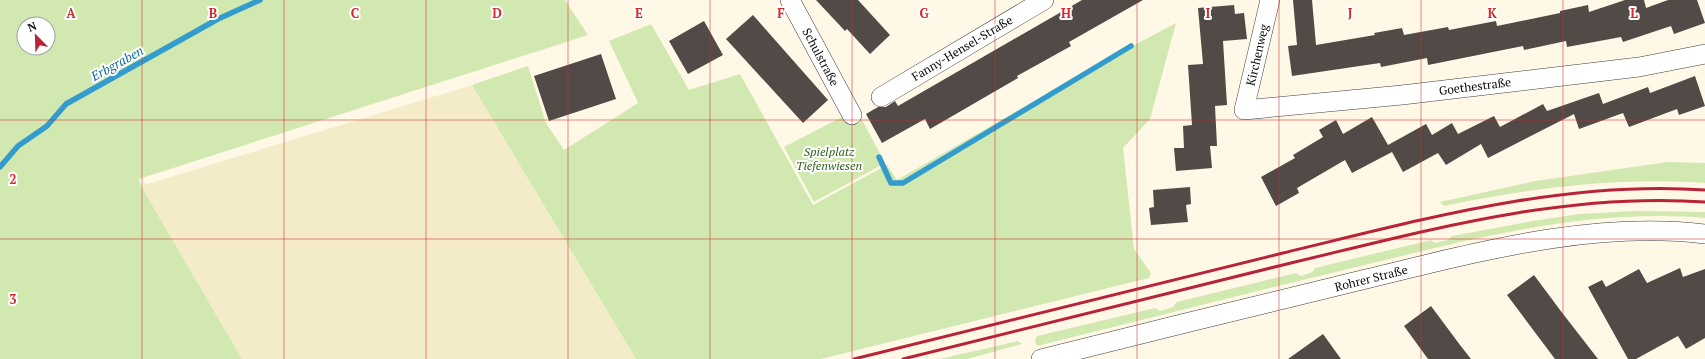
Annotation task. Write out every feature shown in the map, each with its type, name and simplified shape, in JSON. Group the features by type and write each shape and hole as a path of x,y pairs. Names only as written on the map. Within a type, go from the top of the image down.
{"street":[{"name":"Schulstraße","path":"790,0 852,115"},
{"name":"Fanny-Hensel-Straße","path":"881,97 1044,0"},
{"name":"Kirchenweg","path":"1244,110 1270,0"},
{"name":"Goethestraße","path":"1244,110 1402,95 1639,67 1705,54"},
{"name":"Rohrer Straße","path":"1041,359 1446,260 1558,237 1607,232 1683,231 1705,234"}],"shaded area":[{"path":"472,85 636,359 242,359 141,186"}],"green space":[{"path":"0,0 565,0 588,35 139,179 141,186 242,359 0,359"},
{"path":"1176,23 1150,119 1123,148 1134,249 1151,273 1149,278 821,359 636,359 472,85 528,66 546,123 564,150 638,103 609,41 651,24 689,90 740,74 813,205 887,165 897,180 1093,67"},
{"name":"Spielplatz Tiefenwiesen","path":"859,114 885,163 814,202 784,147 842,117"},
{"path":"1668,162 1705,163 1705,183 1606,183 1541,189 1444,206 1440,202 1535,181"},
{"path":"1634,211 1705,212 1705,218 1664,216 1627,217 1555,224 1519,230 1413,253 1037,346 1035,341 1037,336 1155,308 1160,311 1173,307 1177,302 1296,273 1301,276 1313,272 1315,268 1431,240 1435,243 1448,240 1452,236 1532,221 1580,214"},
{"path":"1018,341 1022,344 967,359 940,359"}],"building":[{"path":"816,0 858,0 890,35 870,54 847,29 845,31"},
{"path":"1082,0 1143,0 1069,42 1071,46 1017,76 1018,78 930,129 925,119 882,143 866,114 878,107 886,107 895,101 898,106"},
{"path":"1293,0 1312,0 1316,45 1375,35 1374,33 1402,28 1404,35 1448,27 1449,30 1496,21 1497,26 1560,13 1560,11 1588,5 1589,12 1625,0 1644,0 1646,8 1668,0 1697,0 1705,23 1674,34 1671,26 1623,42 1621,37 1567,47 1566,41 1524,50 1523,46 1428,65 1427,58 1381,67 1380,63 1292,76 1288,46 1297,45"},
{"path":"1234,5 1235,14 1244,13 1247,39 1223,41 1227,105 1215,106 1217,146 1210,146 1212,168 1176,171 1174,148 1184,148 1183,126 1192,125 1188,65 1203,64 1198,8"},
{"path":"753,15 828,100 803,123 726,39"},
{"path":"704,21 723,55 688,74 669,41"},
{"path":"601,54 616,99 549,121 534,76"},
{"path":"1695,76 1705,106 1679,115 1677,109 1629,127 1623,113 1579,129 1574,114 1488,158 1481,144 1446,165 1438,153 1403,172 1392,152 1352,173 1345,160 1297,188 1299,193 1276,206 1261,177 1295,158 1293,155 1323,137 1319,130 1336,120 1343,134 1372,117 1388,145 1426,124 1432,135 1452,123 1458,134 1494,116 1500,127 1543,104 1547,111 1599,93 1603,104 1648,87 1650,93"},
{"path":"1190,187 1191,204 1186,205 1188,222 1151,225 1149,208 1154,207 1153,190"},
{"path":"1680,268 1683,277 1705,269 1705,338 1686,349 1678,336 1636,359 1628,359 1588,287 1602,280 1606,287 1639,269 1647,283"},
{"path":"1534,275 1598,359 1555,359 1507,295"},
{"path":"1431,306 1471,359 1428,359 1404,326"},
{"path":"1323,334 1341,359 1288,359"}],"waterway":[{"name":"Erbgraben","path":"0,167 18,146 47,126 66,104 218,19 260,0"},
{"path":"879,157 891,183 903,183 1131,46"}],"railway":[{"path":"854,359 1387,228 1492,205 1598,191 1651,188 1705,190"},
{"path":"903,359 1345,250 1447,226 1498,216 1549,208 1601,203 1653,200 1705,202"}]}
